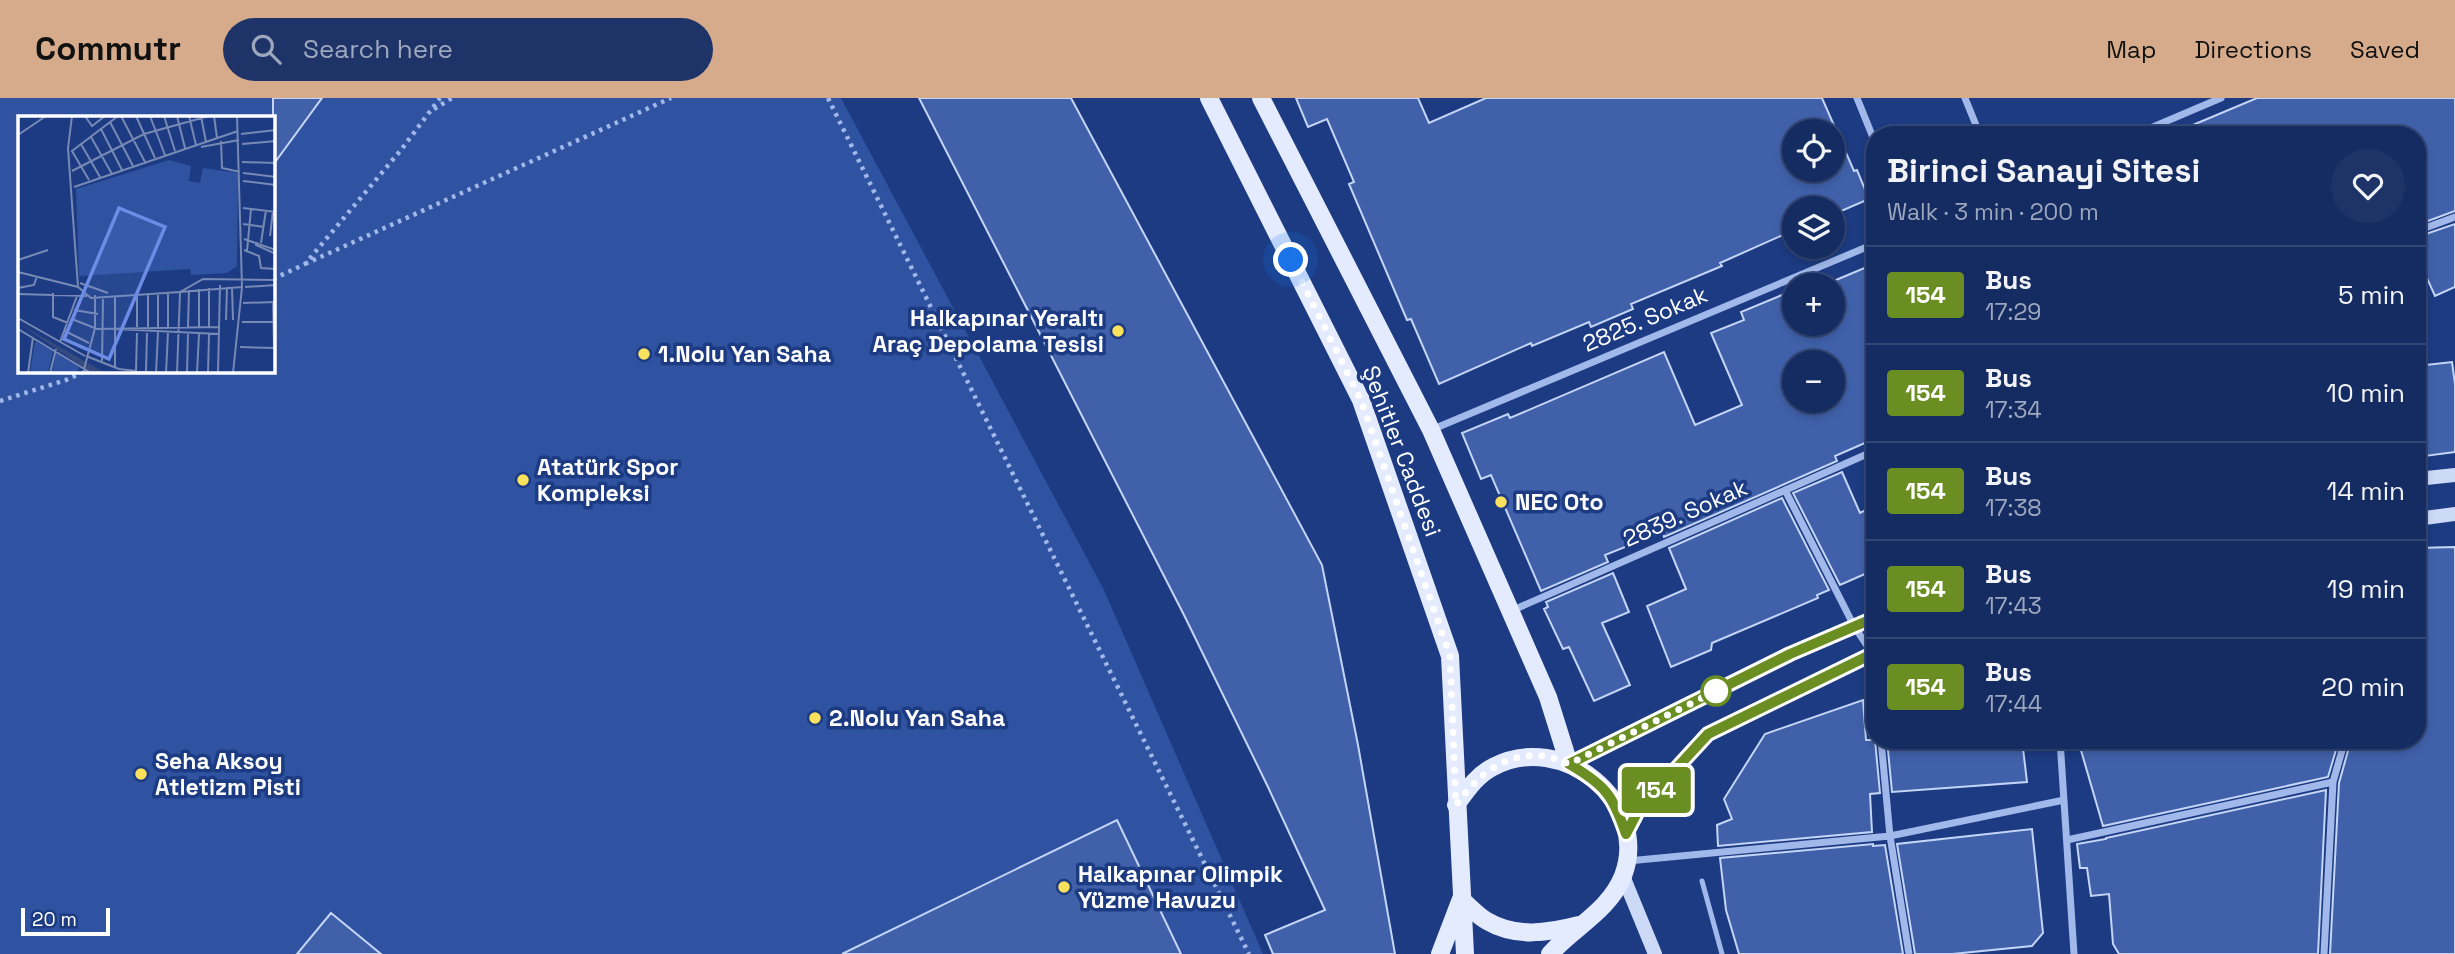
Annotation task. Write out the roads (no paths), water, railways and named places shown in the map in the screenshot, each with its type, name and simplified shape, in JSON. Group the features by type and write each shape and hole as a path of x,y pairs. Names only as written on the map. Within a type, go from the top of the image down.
{"main road":[{"name":"Şehitler Caddesi","path":"1209,98 1366,412 1450,656 1465,954"},
{"name":"Şehitler Caddesi","path":"1261,98 1431,430 1548,697 1569,764"},
{"path":"2426,479 2455,475"},
{"path":"2426,518 2455,514"},
{"path":"1569,764 1790,654 1866,621"},
{"path":"1626,834 1639,809 1708,734 1866,656"},
{"path":"1456,805 1472,783 1492,767 1517,758 1544,756 1569,764 1596,780 1616,804 1626,834 1624,869 1607,904 1550,954"},
{"path":"1624,869 1655,954"},
{"path":"1440,954 1461,899 1486,921 1517,932 1550,933 1583,924"}],"street":[{"path":"1857,98 1868,126"},
{"path":"1965,98 1976,126"},
{"path":"2155,126 2221,98"},
{"path":"2426,228 2455,217"},
{"name":"2825. Sokak","path":"1431,430 1866,247"},
{"name":"2839. Sokak","path":"1510,611 1866,455"},
{"path":"1785,490 1854,626 1866,643"},
{"path":"1882,749 1890,836 1909,954"},
{"path":"2061,749 2074,954"},
{"path":"2324,954 2333,782 2342,749"},
{"path":"2067,840 2333,782"},
{"path":"1624,869 1890,836 2064,800"}],"lane":[{"path":"1702,881 1721,954"}],"place":[{"name":"Halkapınar Yeraltı Araç Depolama Tesisi","path":"1118,331"},
{"name":"1.Nolu Yan Saha","path":"644,354"},
{"name":"Atatürk Spor Kompleksi","path":"523,480"},
{"name":"NEC Oto","path":"1501,502"},
{"name":"2.Nolu Yan Saha","path":"815,718"},
{"name":"Seha Aksoy Atletizm Pisti","path":"141,774"},
{"name":"Halkapınar Olimpik Yüzme Havuzu","path":"1064,887"}]}
